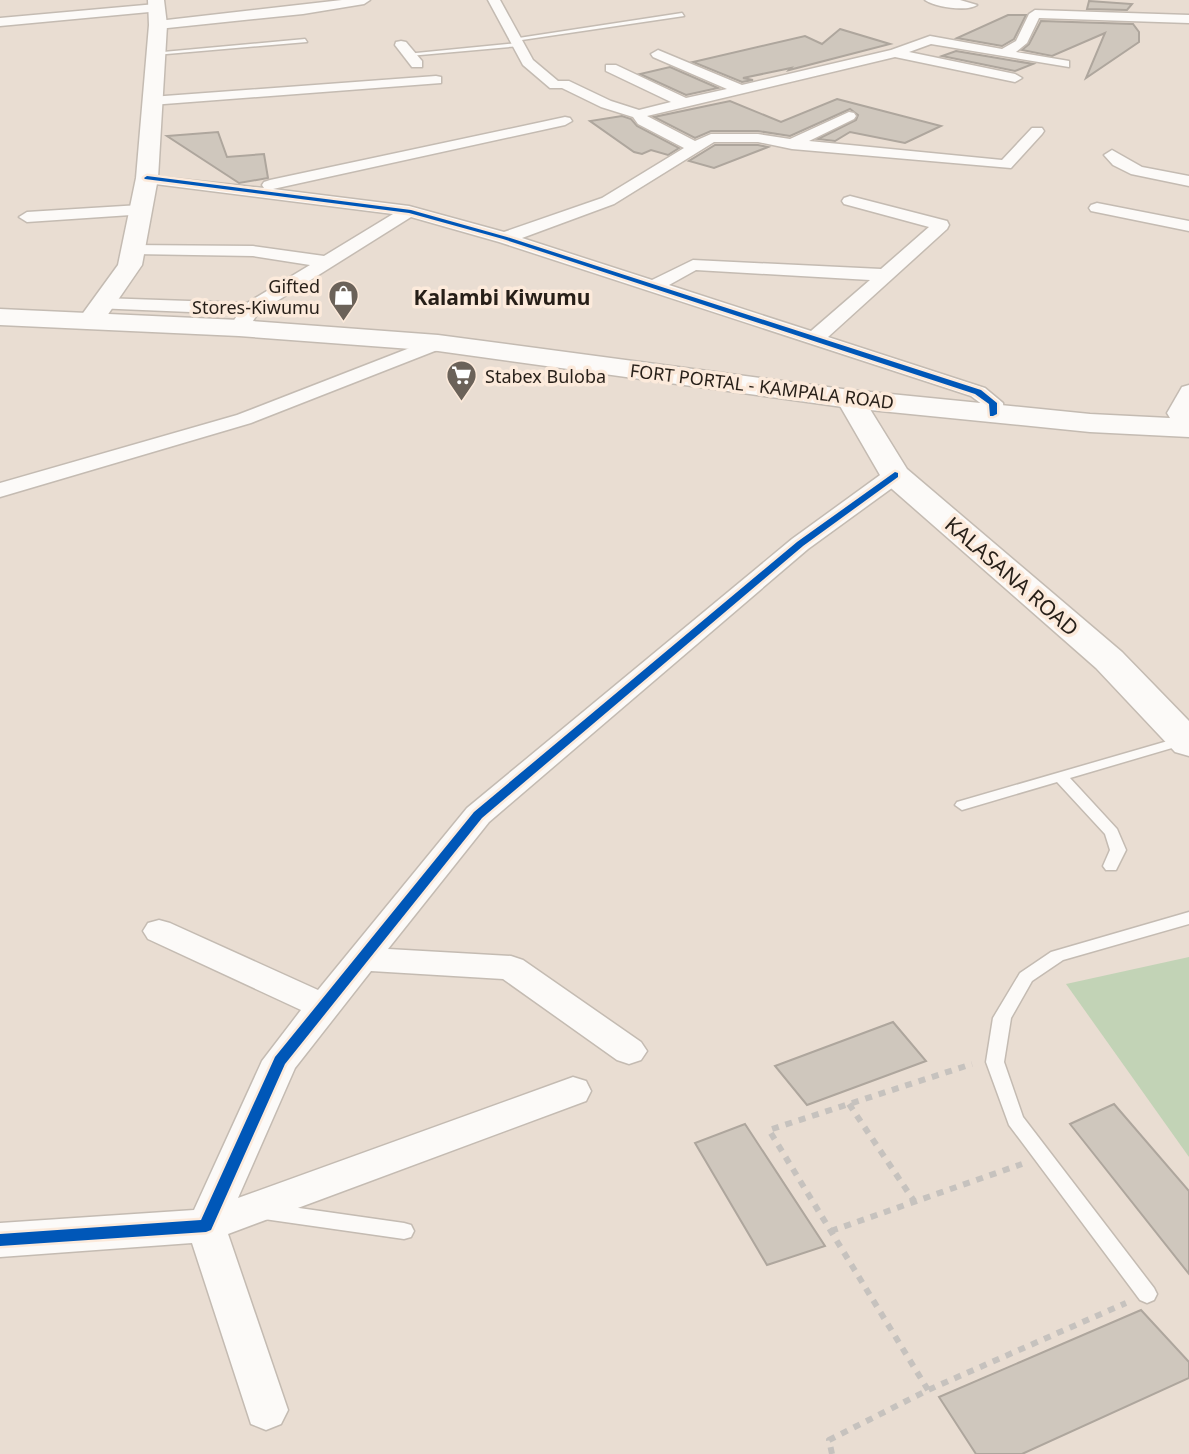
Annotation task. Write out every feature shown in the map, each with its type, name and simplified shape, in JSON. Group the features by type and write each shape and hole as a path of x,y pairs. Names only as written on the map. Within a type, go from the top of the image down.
{"street":[{"path":"0,22 157,11 303,10 364,0"},
{"path":"494,0 528,62 555,85 564,85 606,104 638,114 895,52 930,40 1064,64"},
{"path":"929,4 971,5"},
{"path":"97,312 130,265 134,249 147,178 157,11"},
{"path":"1005,53 1021,43 1035,14 1189,19"},
{"path":"895,52 1016,78"},
{"path":"658,54 739,89"},
{"path":"611,68 682,102"},
{"path":"271,75 275,92"},
{"path":"151,101 436,80"},
{"path":"638,114 643,121 694,147"},
{"path":"792,144 849,117"},
{"path":"247,190 565,121"},
{"path":"505,238 608,201 710,138 758,138 792,144 1006,165 1037,131"},
{"path":"1112,155 1118,163 1132,168 1189,181"},
{"path":"147,178 409,211 505,238 978,392 993,402 993,414"},
{"path":"813,340 941,225 850,201"},
{"path":"1097,208 1189,226"},
{"path":"27,217 141,210"},
{"path":"245,318 409,211"},
{"path":"134,249 253,251 327,262"},
{"path":"655,286 693,265 886,275"},
{"name":"FORT PORTAL - KAMPALA ROAD","path":"0,317 97,312 245,318 850,399 993,414 1188,428"},
{"path":"0,490 244,419 438,343"},
{"path":"1188,428 1178,413 1189,391"},
{"name":"KALASANA ROAD","path":"850,399 895,475 1109,660 1187,742"},
{"path":"266,1410 206,1226 280,1061 478,815 800,544 895,475"},
{"path":"159,931 323,1006"},
{"path":"360,959 511,968 629,1051"},
{"path":"0,1240 206,1226 573,1091"}],"lane":[{"path":"405,54 517,42 682,15"},
{"path":"155,53 304,41"},
{"path":"962,805 1059,775 1187,742"},
{"path":"1059,775 1112,832 1118,850 1111,866"},
{"path":"1147,1294 1015,1120 995,1062 1002,1018 1026,976 1057,956 1189,918"},
{"path":"252,1209 404,1231"}],"path":[{"path":"928,1390 769,1130 972,1064"},
{"path":"849,1104 914,1202"},
{"path":"831,1231 1042,1156"},
{"path":"832,1454 829,1440 928,1390 1147,1294"}],"green space":[{"path":"1189,957 1189,1157 1066,984"}],"building":[{"path":"1089,1 1132,4 1127,10 1087,9"},
{"path":"1008,15 1026,15 1014,39 1002,46 957,38"},
{"path":"1041,21 1133,24 1139,32 1139,42 1086,78 1105,33 1052,56 1022,50 1029,44"},
{"path":"840,29 890,44 789,70 791,68 743,78 753,80 742,82 693,62 805,36 822,44"},
{"path":"956,51 1033,64 1015,71 942,56"},
{"path":"670,67 718,88 686,95 640,74"},
{"path":"837,99 941,126 905,143 850,132 835,141 818,139 856,120 858,115 850,109 790,136 758,131 711,131 695,138 654,117 730,101 781,122"},
{"path":"622,116 679,148 668,155 651,150 642,154 634,152 590,121"},
{"path":"218,132 227,157 264,154 268,178 239,183 167,136"},
{"path":"715,145 768,147 714,168 689,161"},
{"path":"893,1022 926,1061 807,1105 775,1066"},
{"path":"1114,1104 1189,1191 1189,1274 1070,1124"},
{"path":"745,1124 825,1246 767,1265 695,1143"},
{"path":"1141,1310 1189,1362 1189,1378 1022,1454 976,1454 939,1397"}],"cycle path":[{"path":"147,178 409,211 505,238 978,392 993,403 993,414"},
{"path":"0,1240 206,1226 280,1061 478,815 800,544 895,475"}],"place":[{"name":"Gifted Stores-Kiwumu","path":"343,323"},
{"name":"Stabex Buloba","path":"462,403"}],"district":[{"name":"Kalambi Kiwumu","path":"502,297"}]}
